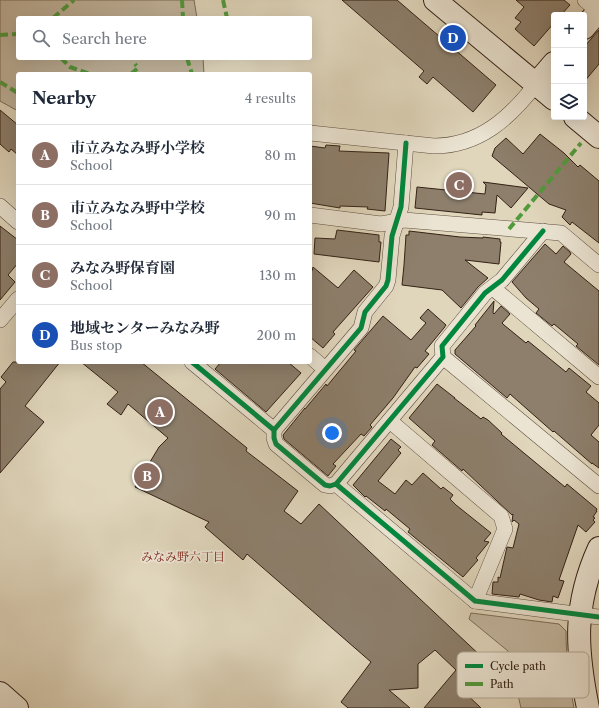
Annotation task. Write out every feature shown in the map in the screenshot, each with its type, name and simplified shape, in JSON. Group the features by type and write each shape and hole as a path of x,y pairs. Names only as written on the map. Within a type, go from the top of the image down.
{"street":[{"path":"435,0 551,96"},
{"path":"587,23 595,8"},
{"path":"312,133 442,146 454,145 474,139 489,131 507,117 551,67"},
{"path":"579,120 599,137"},
{"path":"406,143 401,207 392,236 388,280 386,286 365,312 361,328 274,430 276,444 325,485 330,486 336,484 390,421 443,357 442,346 485,293 502,280 542,231"},
{"path":"0,206 16,220"},
{"path":"312,215 381,224 412,220 561,233 599,265"},
{"path":"493,288 599,377"},
{"path":"0,320 16,301"},
{"path":"443,357 599,486"},
{"path":"312,358 325,369"},
{"path":"194,364 274,430"},
{"path":"390,421 501,516 505,529 476,601"},
{"path":"336,484 476,601 590,616"},
{"path":"578,652 590,616 582,596 587,578 599,548"},
{"path":"0,693 17,708"},
{"path":"586,698 588,708"}],"shaded area":[{"path":"0,0 194,0 197,16 16,16 16,60 203,60 204,72 16,72 16,110 0,101"},
{"path":"471,613 559,624 566,631 567,652 508,652 469,619"},
{"path":"519,698 572,698 574,708 521,708"}],"building":[{"path":"342,0 397,0 496,85 473,112 433,77 427,84 419,77 424,71"},
{"path":"516,0 564,0 570,5 564,12 551,12 551,26 534,46 515,29 521,22 515,18 524,7"},
{"path":"599,30 599,64 587,78 587,48 587,44"},
{"path":"0,110 16,123 16,153 11,149 9,152 0,144"},
{"path":"540,134 564,153 578,167 580,165 599,181 599,243 572,222 570,225 562,217 566,210 549,204 492,156 495,148 506,138 523,154"},
{"path":"326,145 340,146 339,151 389,153 385,211 367,209 368,207 340,206 340,208 312,203 312,146 325,148"},
{"path":"483,182 528,188 511,208 497,195 495,213 482,212 482,215 415,208 417,187 485,194 486,185"},
{"path":"0,226 16,238 16,265 8,275 15,282 0,300"},
{"path":"337,230 379,235 379,242 381,242 379,262 314,254 315,238 335,239"},
{"path":"409,231 460,237 500,239 499,264 465,260 488,278 478,287 461,308 442,290 402,285 406,235 409,235"},
{"path":"545,244 556,254 563,246 570,252 571,254 564,262 599,291 599,365 576,346 578,344 554,324 552,326 536,313 539,309 526,298 512,282"},
{"path":"313,267 338,288 354,270 373,287 333,332 335,334 323,348 312,339"},
{"path":"494,301 494,314 501,306 510,314 502,323 504,325 526,343 528,341 566,372 569,368 591,386 586,392 599,403 599,425 591,435 599,442 599,468 592,464 554,431 553,432 510,394 507,398 455,354 455,350 476,326 475,325"},
{"path":"428,309 446,325 425,351 429,354 417,368 415,367 393,398 370,425 372,427 364,436 361,434 333,464 336,466 328,476 284,439 283,435 326,384 327,386 356,351 354,350 383,316 411,340 426,323 420,318"},
{"path":"13,362 16,362 16,364 58,364 25,406 44,422 0,473 0,389 6,382 1,377"},
{"path":"83,364 143,364 247,448 246,451 298,491 284,511 301,524 319,504 476,652 457,652 457,698 470,698 481,708 424,708 456,670 435,650 418,664 418,688 389,690 410,708 348,708 341,702 371,662 247,554 243,560 205,527 209,522 135,487 159,447 168,438 128,404 121,415 107,404 118,392"},
{"path":"219,364 290,364 301,373 266,412 215,369"},
{"path":"437,384 481,419 483,417 488,420 502,433 501,434 565,487 567,484 597,509 593,517 595,518 593,520 595,522 586,532 578,525 559,580 564,581 558,598 553,596 552,602 539,600 520,594 519,597 492,594 493,582 498,582 498,577 500,578 507,547 513,548 519,524 514,520 512,522 513,514 512,515 463,469 462,471 432,445 435,441 409,418"},
{"path":"391,439 401,447 398,450 401,453 378,481 395,494 406,480 412,485 423,473 441,489 443,487 453,495 450,499 456,505 491,533 484,541 489,542 476,558 478,560 463,577 408,532 410,529 386,509 385,511 366,496 365,497 353,485"}],"marked path":[{"path":"55,16 74,0"},
{"path":"182,0 183,16"},
{"path":"223,0 227,16"},
{"path":"0,35 16,34"},
{"path":"63,60 70,67 84,72"},
{"path":"188,60 191,72"},
{"path":"133,72 138,68 135,64"},
{"path":"0,82 16,92"},
{"path":"509,229 581,143"}],"cycle path":[{"path":"274,430 361,328 365,312 386,286 388,280 392,236 401,207 406,143"},
{"path":"336,484 443,357 442,346 485,293 502,280 543,231"},
{"path":"194,364 274,430 276,444 325,485 330,486 336,484 475,601 599,617"}],"place":[{"name":"地域センターみなみ野","path":"453,38"},
{"name":"みなみ野保育園","path":"459,185"},
{"name":"市立みなみ野小学校","path":"160,412"},
{"name":"市立みなみ野中学校","path":"147,476"}],"district":[{"name":"みなみ野六丁目","path":"183,557"}]}
